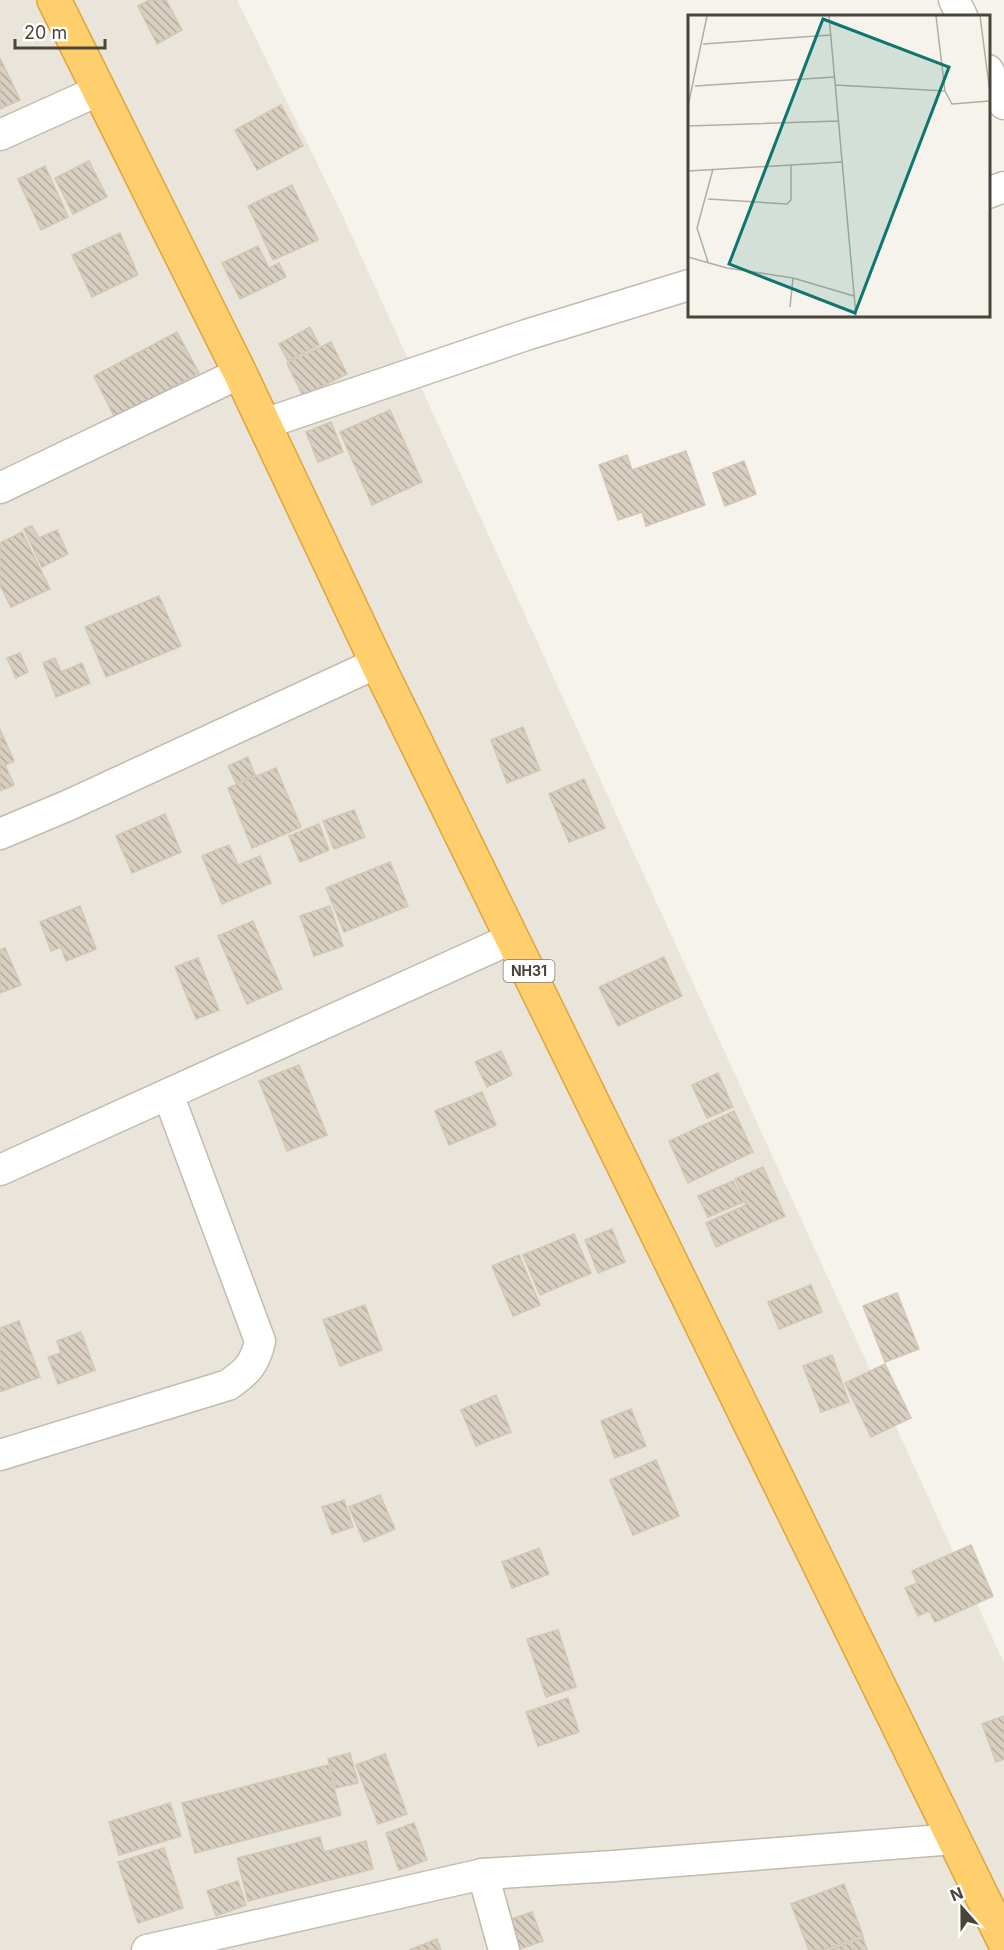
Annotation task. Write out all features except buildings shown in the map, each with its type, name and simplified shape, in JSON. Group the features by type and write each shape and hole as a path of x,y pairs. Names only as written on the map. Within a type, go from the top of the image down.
{"highway":[{"name":"NH31","path":"54,0 240,373 377,663 1004,1941"}],"street":[{"path":"954,0 962,15"},
{"path":"989,74 1004,104"},
{"path":"0,135 99,90"},
{"path":"989,191 1004,187"},
{"path":"264,424 526,335 688,285"},
{"path":"0,488 240,373"},
{"path":"0,834 69,805 377,663"},
{"path":"0,1170 513,938"},
{"path":"0,1455 228,1385 242,1376 257,1357 260,1341 168,1094"},
{"path":"147,1950 483,1874 954,1839"},
{"path":"483,1874 504,1950"}],"shaded area":[{"path":"0,0 237,0 340,210 1004,1663 1004,1950 0,1950"}]}
